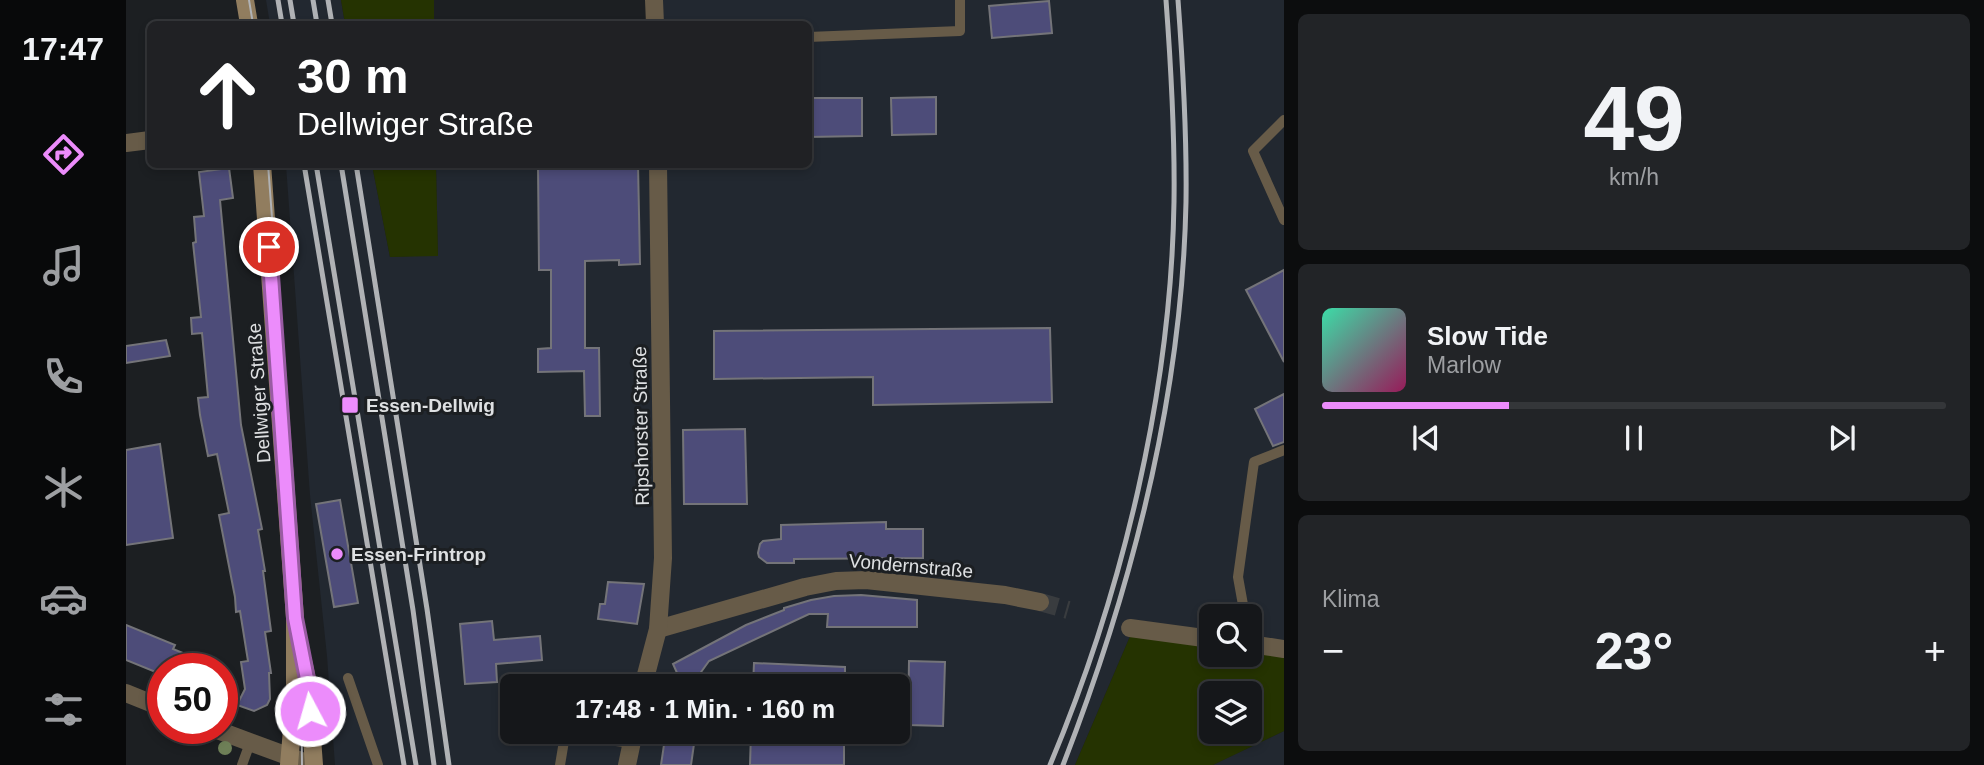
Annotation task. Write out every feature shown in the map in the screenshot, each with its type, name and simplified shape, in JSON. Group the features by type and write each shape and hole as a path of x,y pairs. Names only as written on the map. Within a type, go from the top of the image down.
{"main road":[{"path":"245,0 248,21"},
{"name":"Dellwiger Straße","path":"262,168 295,618"},
{"path":"295,618 308,684 303,763"},
{"path":"295,618 295,694 303,763"}],"street":[{"path":"654,0 655,21"},
{"path":"126,143 147,140"},
{"name":"Ripshorster Straße","path":"646,674 658,629 663,558 658,168"},
{"name":"Vondernstraße","path":"658,629 805,587 836,581 866,580 1005,595 1040,602"},
{"path":"1130,628 1199,637"},
{"path":"1262,646 1284,649"},
{"path":"126,693 147,702"},
{"path":"238,738 303,763"},
{"path":"627,765 632,744"}],"lane":[{"path":"812,37 960,31 960,0"},
{"path":"1284,120 1253,151 1284,220"},
{"path":"1243,604 1238,577 1254,462 1284,450"},
{"path":"348,678 378,765"},
{"path":"242,765 250,743"},
{"path":"561,765 564,744"}],"shaded area":[{"path":"266,0 341,0 344,21 270,21"},
{"path":"659,0 1284,0 1284,645 1262,641 1262,604 1199,604 1199,631 1137,620 1075,765 335,765 310,495 286,168 373,168 390,257 438,255 436,168 812,168 812,21 660,21"},
{"path":"1284,731 1284,765 1213,765 1257,744 1262,744 1262,741"}],"green space":[{"path":"341,0 434,0 434,21 344,21"},
{"path":"373,168 436,168 438,256 390,257"},
{"path":"1131,634 1199,643 1199,667 1262,667 1262,653 1284,656 1284,731 1262,742 1262,681 1199,681 1199,744 1257,744 1213,765 1075,765"}],"building":[{"path":"1049,1 1052,33 992,38 989,6"},
{"path":"936,97 936,134 892,135 891,98"},
{"path":"812,98 862,98 862,136 812,137"},
{"path":"229,168 233,198 220,200 241,425 262,529 258,530 271,631 265,632 271,673 270,699 267,705 254,711 238,705 245,689 241,662 248,661 240,611 236,612 219,515 229,513 217,454 208,456 198,398 208,397 202,333 192,334 191,318 201,317 193,243 196,242 194,217 204,216 199,172"},
{"path":"538,168 638,168 640,264 619,265 619,260 585,261 585,348 599,348 600,416 585,416 584,371 538,372 538,349 551,348 551,270 539,270"},
{"path":"1284,270 1284,362 1246,290"},
{"path":"1050,328 1052,402 873,405 873,377 714,379 714,331"},
{"path":"166,340 170,356 126,363 126,346"},
{"path":"1284,394 1284,442 1273,446 1255,409"},
{"path":"745,429 747,504 684,504 683,430"},
{"path":"160,444 173,538 126,545 126,450"},
{"name":"Essen-Frintrop","path":"340,500 358,603 334,607 316,504"},
{"path":"886,522 886,529 923,529 923,558 794,559 794,563 767,563 759,557 760,544 763,541 781,539 781,525"},
{"path":"608,582 644,584 637,624 598,619 600,604 605,604"},
{"path":"861,595 917,600 917,627 827,627 828,614 809,614 709,661 700,674 678,674 673,664 746,625 784,608 834,596"},
{"path":"492,621 494,640 540,636 542,660 496,664 497,682 465,684 460,624"},
{"path":"126,625 175,645 173,649 183,653 147,653 147,669 126,660"},
{"path":"909,661 945,662 943,726 910,725"},
{"path":"754,663 845,667 845,674 754,674"},
{"path":"664,744 694,744 691,765 661,765"},
{"path":"751,744 844,744 844,765 750,765"}],"tunnel":[{"path":"1040,602 1068,610"}],"tram line":[{"path":"249,0 252,21"},
{"path":"268,168 300,593 302,765"}],"railway":[{"path":"278,0 282,21"},
{"path":"290,0 294,21"},
{"path":"313,0 316,21"},
{"path":"328,0 332,21"},
{"path":"1050,765 1100,630 1121,560 1153,417 1164,345 1174,202 1166,0"},
{"path":"1063,765 1088,697 1132,559 1164,418 1175,346 1186,202 1178,0"},
{"path":"305,168 404,765"},
{"path":"317,168 416,765"},
{"path":"342,168 413,610 434,765"},
{"path":"357,168 427,609 449,765"}],"place":[{"name":"Essen-Dellwig","path":"350,405"},
{"name":"Essen-Frintrop","path":"337,554"}],"route":[{"path":"269,247 295,618 308,684 310,711"}]}
